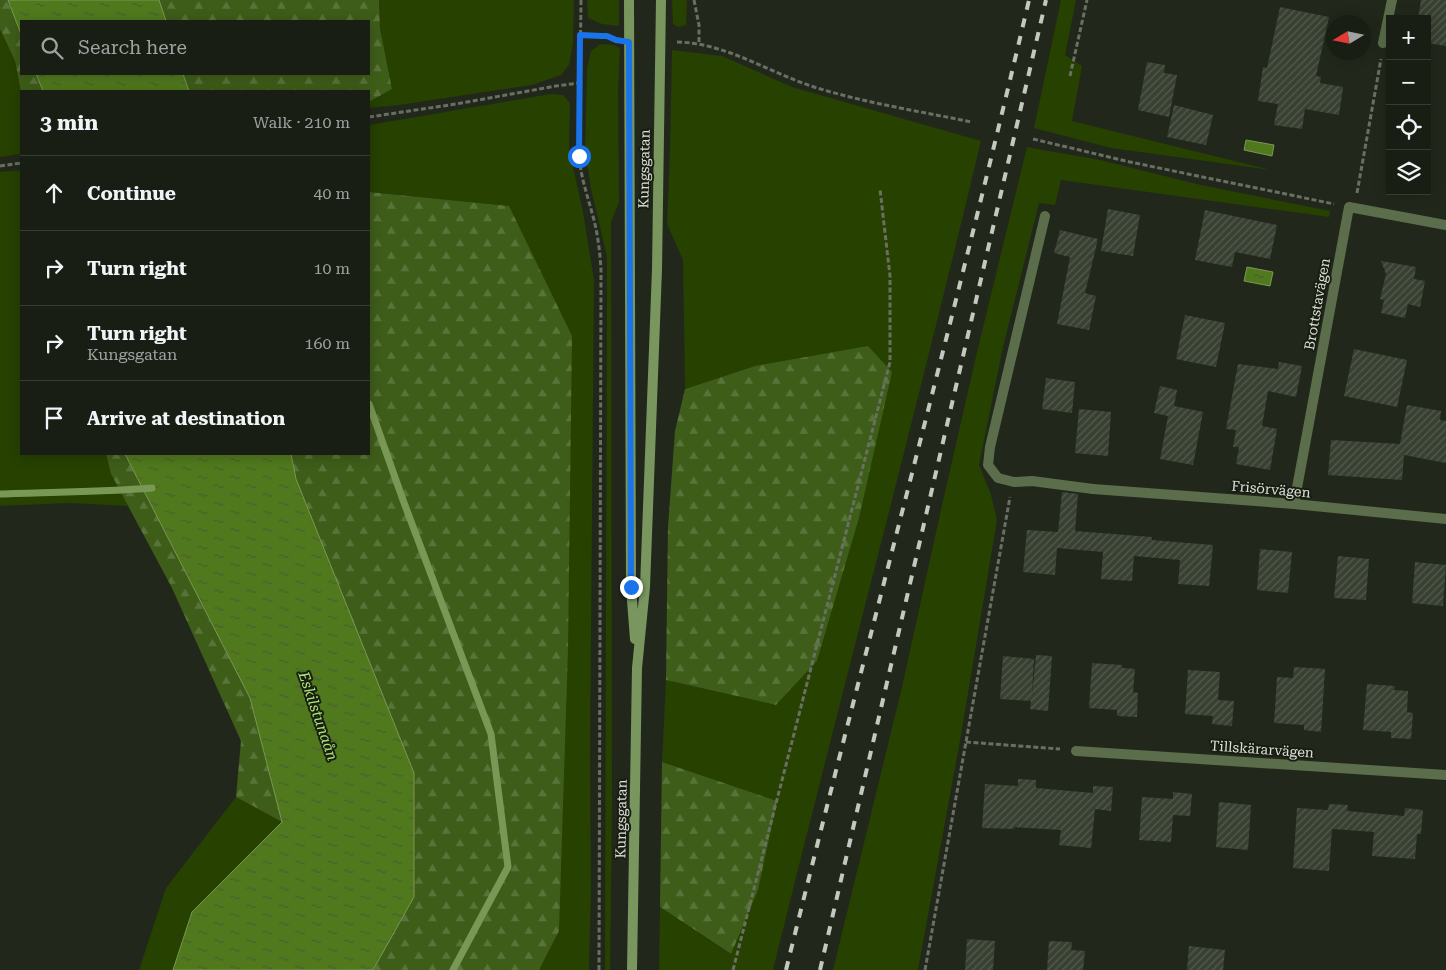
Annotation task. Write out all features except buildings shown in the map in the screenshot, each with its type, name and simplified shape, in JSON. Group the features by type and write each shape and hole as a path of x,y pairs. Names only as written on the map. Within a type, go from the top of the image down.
{"main road":[{"name":"Kungsgatan","path":"629,0 631,587 637,668"},
{"name":"Kungsgatan","path":"632,970 637,668 645,587 657,269 661,0"}],"street":[{"path":"1384,43 1392,0"},
{"path":"1349,206 1446,225"},
{"name":"Brottstavägen","path":"1294,504 1349,206"},
{"path":"1014,482 998,478 988,465 990,446 1045,216"},
{"name":"Frisörvägen","path":"1014,482 1032,481 1093,489 1294,504 1446,519"},
{"name":"Tillskärarvägen","path":"1076,751 1446,775"}],"path":[{"path":"581,0 579,156 583,182 599,243 601,270 599,970"},
{"path":"694,0 699,25 699,44"},
{"path":"1070,76 1086,0"},
{"path":"580,35 607,36 629,42"},
{"path":"661,42 699,44 719,48 766,69 816,87 860,99 971,122"},
{"path":"1033,139 1130,162 1349,206 1356,198 1358,191 1384,43"},
{"path":"370,117 579,83"},
{"path":"0,166 20,164"},
{"path":"733,970 890,362 890,276 880,188"},
{"path":"925,970 1010,494 1014,482"},
{"path":"966,742 1076,751"}],"shaded area":[{"path":"379,0 574,0 573,43 569,65 561,75 532,85 370,108 370,101 392,89 380,28"},
{"path":"587,0 619,0 619,26 602,24 588,18"},
{"path":"672,0 687,0 686,25 678,27 673,24"},
{"path":"1061,0 1076,0 1065,55 1082,66 1072,121 1271,170 1111,148 1034,128"},
{"path":"0,29 15,61 21,90 20,154 0,157"},
{"path":"600,44 614,45 620,48 618,92 619,202 611,222 612,802 610,970 605,970 607,256 591,189 585,150 587,69 591,51"},
{"path":"672,50 722,56 792,87 981,141 773,970 659,970 660,907 730,954 777,801 662,762 666,680 776,705 817,661 859,518 891,372 755,366 685,389 683,260 667,224"},
{"path":"551,94 563,95 570,103 569,149 583,212 594,280 589,970 539,970 559,931 509,206 370,192 370,125"},
{"path":"1027,147 1100,160 1201,185 1330,211 1329,217 1061,180 1055,205 1039,203 1003,347 979,465 991,495 997,520 961,735 918,970 833,970 902,687 977,352"},
{"path":"20,170 20,455 106,455 111,474 128,506 69,503 0,506 0,172"},
{"path":"236,797 282,822 192,912 173,970 139,970 166,888"}],"green space":[{"path":"0,0 8,0 20,31 20,75 36,75 43,90 21,90 15,61 0,29"},
{"path":"159,0 379,0 380,28 392,89 370,101 370,90 189,90 183,75 370,75 370,20 166,20"},
{"path":"370,192 509,206 572,336 568,649 559,931 539,970 373,970 414,897 296,479 291,455 370,455"},
{"path":"868,346 892,372 859,518 817,661 776,705 666,680 668,527 675,431 685,389 755,366"},
{"path":"106,455 126,455 250,698 282,822 236,797 241,741 172,588 111,474"},
{"path":"662,762 777,801 758,890 731,954 660,907"}],"water":[{"path":"8,0 159,0 166,20 20,20 20,31"},
{"path":"36,75 183,75 189,90 43,90"},
{"path":"1246,140 1274,145 1272,156 1244,150"},
{"path":"1247,267 1273,272 1270,286 1244,281"},
{"name":"Eskilstunaån","path":"126,455 291,455 296,479 414,773 414,897 373,970 173,970 192,912 282,822 250,698"}],"waterway":[{"path":"370,407 491,734 508,867 453,970"},
{"path":"0,494 152,488"}],"railway":[{"path":"786,970 970,243 1029,0"},
{"path":"820,970 1046,0"}],"route":[{"path":"579,156 580,35 607,36 629,42 631,587"}]}
